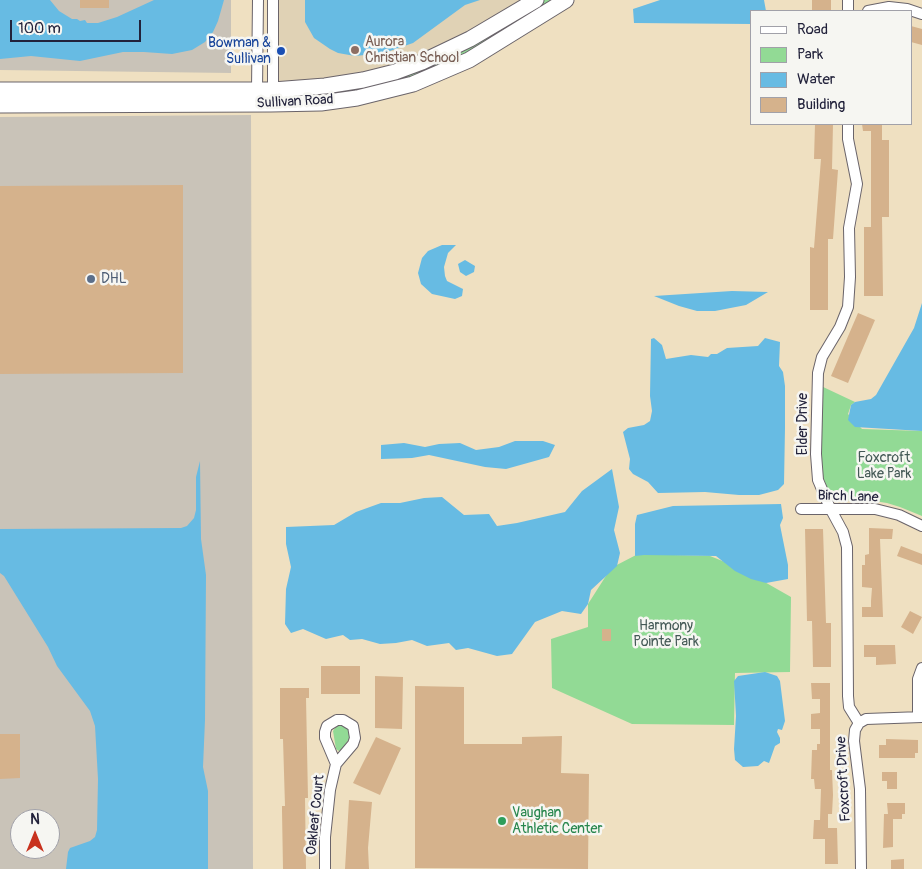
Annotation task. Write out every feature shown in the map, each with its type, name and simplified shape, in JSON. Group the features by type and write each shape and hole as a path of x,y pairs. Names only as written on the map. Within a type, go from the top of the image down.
{"street":[{"path":"258,0 260,97"},
{"path":"273,0 273,90"},
{"name":"Sullivan Road","path":"0,105 260,97 273,90 325,86 363,80 395,72 422,62 470,40 536,0"},
{"name":"Sullivan Road","path":"0,90 260,97 321,102 348,99 413,84 469,60 566,0"},
{"path":"873,10 889,7 910,10"},
{"name":"Elder Drive","path":"848,125 848,139 857,184 849,228 850,277 848,307 840,327 822,357 818,373 816,454 818,480 843,532 847,547 848,696 849,707 859,723"},
{"name":"Birch Lane","path":"801,509 875,509 899,515 922,526"},
{"path":"920,717 918,679 922,668"},
{"name":"Foxcroft Drive","path":"861,869 860,789 854,741 855,730 859,723 866,719 920,717"},
{"name":"Oakleaf Court","path":"326,869 325,837 330,790 336,764"}],"shaded area":[{"path":"0,0 231,0 231,73 0,70"},
{"name":"Aurora Christian School","path":"278,0 525,0 453,41 411,60 367,72 323,79 278,83"},
{"path":"251,115 253,869 0,869 0,117"}],"green space":[{"path":"543,0 557,0 492,40 438,68 378,89 377,85 412,73"},
{"name":"Foxcroft Lake Park","path":"821,386 855,402 851,405 848,414 862,429 922,431 922,516 887,503 836,500 830,496 821,471"},
{"name":"Harmony Pointe Park","path":"638,554 710,556 740,568 791,597 790,672 735,673 734,725 632,724 552,688 551,639 588,627 588,604 611,568"},
{"path":"338,724 349,726 350,737 342,750 339,751 336,749 333,731"}],"water":[{"path":"0,0 50,0 59,11 72,19 85,20 87,23 98,23 117,17 154,0 224,0 213,32 205,42 192,50 172,54 123,52 80,61 31,56 0,59"},
{"path":"305,0 480,0 465,5 413,43 384,53 355,56 338,53 314,38 305,22"},
{"path":"660,0 764,0 766,10 750,10 750,24 634,23 633,9"},
{"path":"442,245 456,245 448,253 444,267 447,281 463,289 462,296 455,299 432,294 421,284 418,273 422,258 428,251"},
{"path":"465,260 475,266 474,272 466,276 460,272 458,264"},
{"path":"732,291 768,292 746,305 715,311 697,311 654,296"},
{"path":"922,303 922,431 855,427 848,420 851,405 855,402 871,399 876,395 914,328"},
{"path":"654,338 662,345 666,359 691,355 708,357 727,348 758,346 765,338 780,342 779,366 783,372 785,386 785,428 784,484 778,490 759,495 705,492 658,493 648,482 633,474 629,469 630,459 623,432 628,428 644,425 650,421 652,411 650,396 651,339"},
{"path":"515,441 543,441 555,445 549,457 506,469 485,467 429,455 412,458 381,459 381,445 404,443 425,447 460,443 476,450 499,447"},
{"path":"200,461 201,539 206,575 203,767 208,791 208,869 66,869 70,848 90,841 95,837 97,830 98,779 95,726 90,711 57,666 48,647 4,576 0,573 0,529 181,528 187,526 194,518 196,510 196,477"},
{"path":"612,469 619,507 614,530 620,553 617,566 591,590 588,604 581,614 562,611 535,622 512,654 497,656 468,648 456,650 449,643 427,646 412,640 380,644 362,639 350,640 343,635 326,639 303,629 291,633 285,624 286,589 291,567 286,544 286,527 334,525 356,512 381,503 400,503 424,498 442,497 464,515 489,514 497,526 517,523 565,512 582,491"},
{"path":"781,504 783,518 780,525 788,565 788,579 766,583 751,579 735,571 716,556 635,556 635,524 637,515 673,506"},
{"path":"765,672 777,676 780,681 785,721 782,730 778,729 777,732 780,743 775,746 769,763 764,761 758,766 743,767 735,760 736,716 734,681 738,676"}],"building":[{"path":"80,0 109,0 109,8 80,8"},
{"path":"812,0 831,0 831,10 812,10"},
{"path":"912,26 922,29 922,45 912,42"},
{"path":"815,125 833,125 832,169 838,170 833,239 828,239 828,310 810,310 810,247 814,248 821,159 814,159"},
{"path":"862,125 882,125 882,140 889,140 889,217 882,217 883,296 864,296 864,227 871,227 871,131 863,131"},
{"name":"DHL","path":"183,185 183,373 0,374 0,186"},
{"path":"858,313 875,320 848,383 831,376"},
{"path":"869,528 893,529 892,539 880,539 883,617 862,617 862,607 871,607 872,588 862,587 862,565 865,565 865,555 869,554"},
{"path":"805,529 823,529 826,623 831,623 831,667 813,667 812,621 807,621"},
{"path":"901,546 922,554 922,565 897,556"},
{"path":"910,611 922,617 913,634 901,627"},
{"path":"602,629 611,629 611,641 602,641"},
{"path":"864,645 895,645 896,664 876,665 876,657 864,657"},
{"path":"321,666 360,666 360,694 321,694"},
{"path":"375,676 403,677 402,729 375,728"},
{"path":"811,683 830,683 830,770 832,770 833,795 832,814 828,814 828,828 837,828 838,864 825,864 825,839 813,839 814,820 820,820 821,789 815,789 814,779 811,779 812,750 817,750 817,744 820,744 820,729 811,729 811,714 820,713 820,699 812,699"},
{"name":"Vaughan Athletic Center","path":"415,686 464,687 464,744 522,744 522,737 562,736 561,773 589,774 588,869 415,868"},
{"path":"280,688 309,688 309,698 306,698 308,798 305,798 306,869 283,869 282,806 285,806 283,739 280,739"},
{"path":"0,734 20,734 20,778 0,779"},
{"path":"376,737 401,748 380,795 353,783"},
{"path":"886,739 918,740 918,753 915,753 915,758 879,758 879,745 886,745"},
{"path":"882,772 897,772 897,789 887,789 887,781 882,781"},
{"path":"349,800 372,802 368,848 369,869 345,869"},
{"path":"887,803 905,803 905,814 902,814 902,819 893,819 893,847 883,848 884,814 888,814"},
{"path":"904,859 904,869 891,869 891,860"}],"place":[{"name":"Aurora Christian School","path":"355,50"},
{"name":"Bowman & Sullivan","path":"281,51"},
{"name":"DHL","path":"91,279"},
{"name":"Vaughan Athletic Center","path":"502,821"}]}
